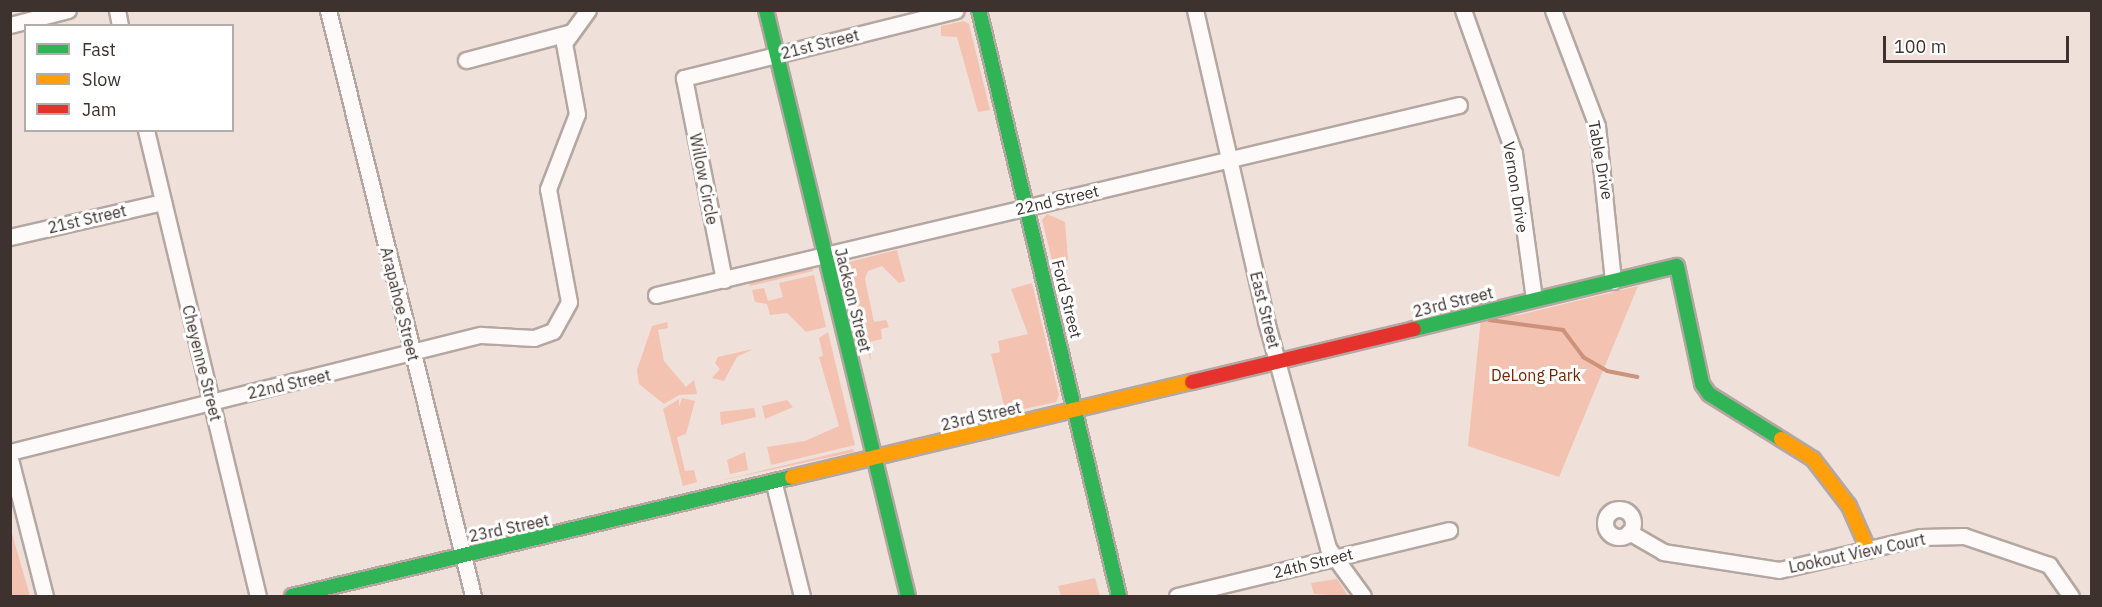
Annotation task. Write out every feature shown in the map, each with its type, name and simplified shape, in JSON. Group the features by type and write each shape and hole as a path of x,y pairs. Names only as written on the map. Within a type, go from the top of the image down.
{"street":[{"path":"10,25 68,10"},
{"name":"Arapahoe Street","path":"328,10 473,597"},
{"path":"466,60 568,33 588,10"},
{"name":"Jackson Street","path":"766,10 908,597"},
{"name":"21st Street","path":"684,78 956,10"},
{"name":"Ford Street","path":"979,10 1077,410 1119,597"},
{"name":"East Street","path":"1195,10 1277,359 1328,548 1363,597"},
{"name":"Vernon Drive","path":"1463,10 1514,153 1534,299"},
{"name":"Table Drive","path":"1553,10 1597,126 1613,280"},
{"name":"22nd Street","path":"10,452 413,354 481,335 544,337 563,321 569,302 548,189 577,114 564,56 568,33"},
{"name":"Willow Circle","path":"684,78 724,280"},
{"name":"22nd Street","path":"656,295 1231,161 1459,105"},
{"name":"Cheyenne Street","path":"146,132 258,597"},
{"name":"21st Street","path":"10,237 162,202"},
{"name":"23rd Street","path":"292,597 774,484 875,457 1077,410 1277,359 1677,266 1702,384 1709,394 1813,459 1849,506 1869,551"},
{"path":"10,459 45,597"},
{"path":"774,484 802,597"},
{"name":"24th Street","path":"1177,597 1449,530"},
{"name":"Lookout View Court","path":"1629,532 1663,552 1779,570 1869,551 1921,537 1964,536 2049,565 2071,597"}],"green space":[{"path":"964,21 969,24 990,110 978,112 957,37 941,36 941,26"},
{"path":"1047,214 1065,222 1068,260 1053,264 1042,220"},
{"path":"897,250 905,281 899,283 882,266 868,271 865,279 874,322 886,320 889,327 881,329 882,339 869,342 871,362 845,263"},
{"path":"812,266 813,271 750,286 749,283"},
{"path":"814,275 826,327 806,332 787,313 770,315 767,304 755,302 752,290 764,288 768,301 783,297 779,283"},
{"path":"1032,283 1059,395 1056,402 1006,413 991,354 1000,352 998,341 1028,334 1011,289"},
{"name":"DeLong Park","path":"1638,286 1559,477 1468,446 1481,318 1519,315"},
{"path":"667,322 668,328 658,330 664,361 686,387 694,380 697,394 679,395 664,404 639,384 637,370 652,326"},
{"path":"828,332 855,445 771,465 767,447 805,441 839,426 819,357 823,356 819,338"},
{"path":"753,349 737,357 724,381 712,378 720,369 715,363 718,357"},
{"path":"682,398 695,401 686,434 677,437 685,471 694,470 697,482 683,486 663,409 679,399 679,407"},
{"path":"787,400 793,407 765,419 762,406"},
{"path":"754,408 756,417 721,425 720,412"},
{"path":"853,449 854,452 714,482"},
{"path":"745,452 748,470 730,474 727,460"},
{"path":"11,530 30,596 11,596"},
{"path":"1095,578 1100,596 1061,596 1058,586"},
{"path":"1337,579 1348,596 1314,594 1311,583"}],"waterway":[{"path":"1489,320 1563,330 1583,357 1607,371 1637,377"}],"traffic: fast":[{"path":"766,10 908,596"},
{"path":"979,10 1119,596"},
{"path":"1414,329 1677,266 1702,384 1709,394 1781,439"},
{"path":"292,596 792,477"}],"traffic: slow":[{"path":"792,477 1192,382"},
{"path":"1781,439 1813,459 1849,506 1869,551"}],"traffic: jam":[{"path":"1192,382 1414,329"}]}
